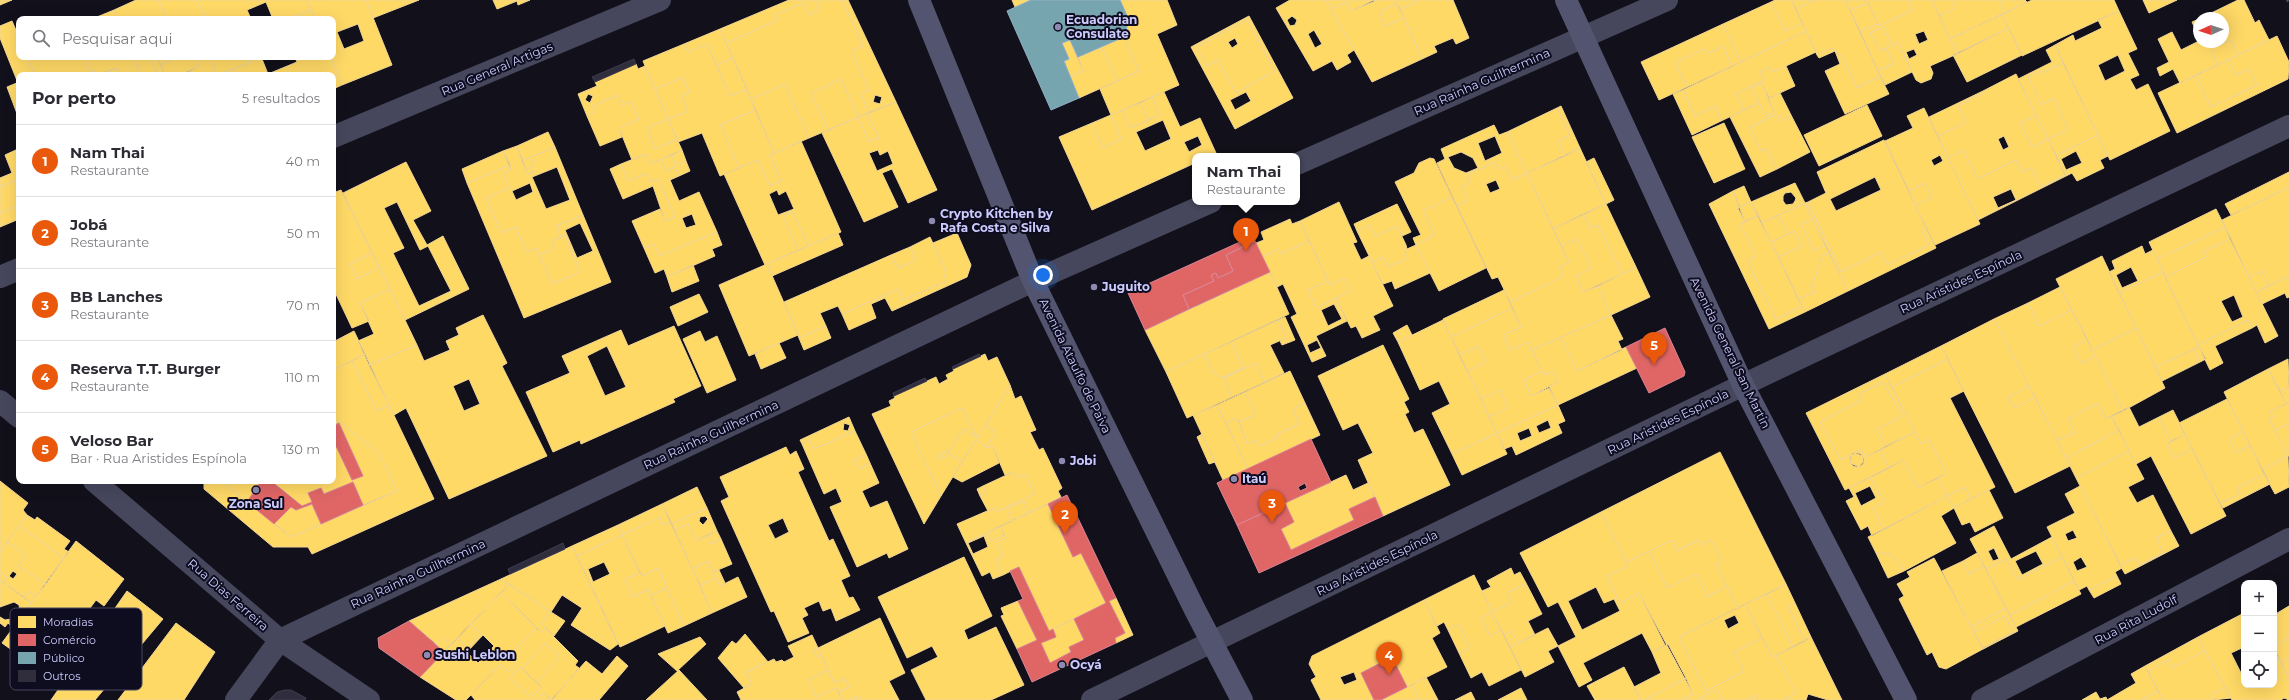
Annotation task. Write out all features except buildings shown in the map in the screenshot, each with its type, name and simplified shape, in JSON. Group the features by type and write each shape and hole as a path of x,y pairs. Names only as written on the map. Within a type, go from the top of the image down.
{"main road":[{"name":"Avenida Ataulfo de Paiva","path":"918,0 1033,281 1212,644 1242,700"},
{"name":"Avenida General San Martin","path":"1566,0 1582,38 1743,385 1906,700"}],"street":[{"name":"Rua General Artigas","path":"336,136 660,0"},
{"name":"Rua Rainha Guilhermina","path":"1300,163 1667,0"},
{"name":"Rua Aristides Espínola","path":"1092,700 1212,644 1743,385 2289,126"},
{"name":"Rua Rainha Guilhermina","path":"236,700 280,640 1033,281 1204,205"},
{"path":"0,277 16,270"},
{"path":"0,401 16,414"},
{"name":"Rua Dias Ferreira","path":"98,484 280,640 370,700"},
{"name":"Rua Rita Ludolf","path":"1982,700 2289,539"}],"place":[{"name":"Ecuadorian Consulate","path":"1058,27"},
{"name":"Crypto Kitchen by Rafa Costa e Silva","path":"932,221"},
{"name":"Nam Thai","path":"1246,251"},
{"name":"Juguito","path":"1094,287"},
{"name":"Veloso Bar","path":"1654,365"},
{"name":"Jobi","path":"1062,461"},
{"name":"Itaú","path":"1234,479"},
{"name":"Zona Sul","path":"256,490"},
{"name":"BB Lanches","path":"1272,523"},
{"name":"Jobá","path":"1065,534"},
{"name":"Sushi Leblon","path":"427,655"},
{"name":"Ocyá","path":"1062,665"},
{"name":"Reserva T.T. Burger","path":"1389,675"}]}
